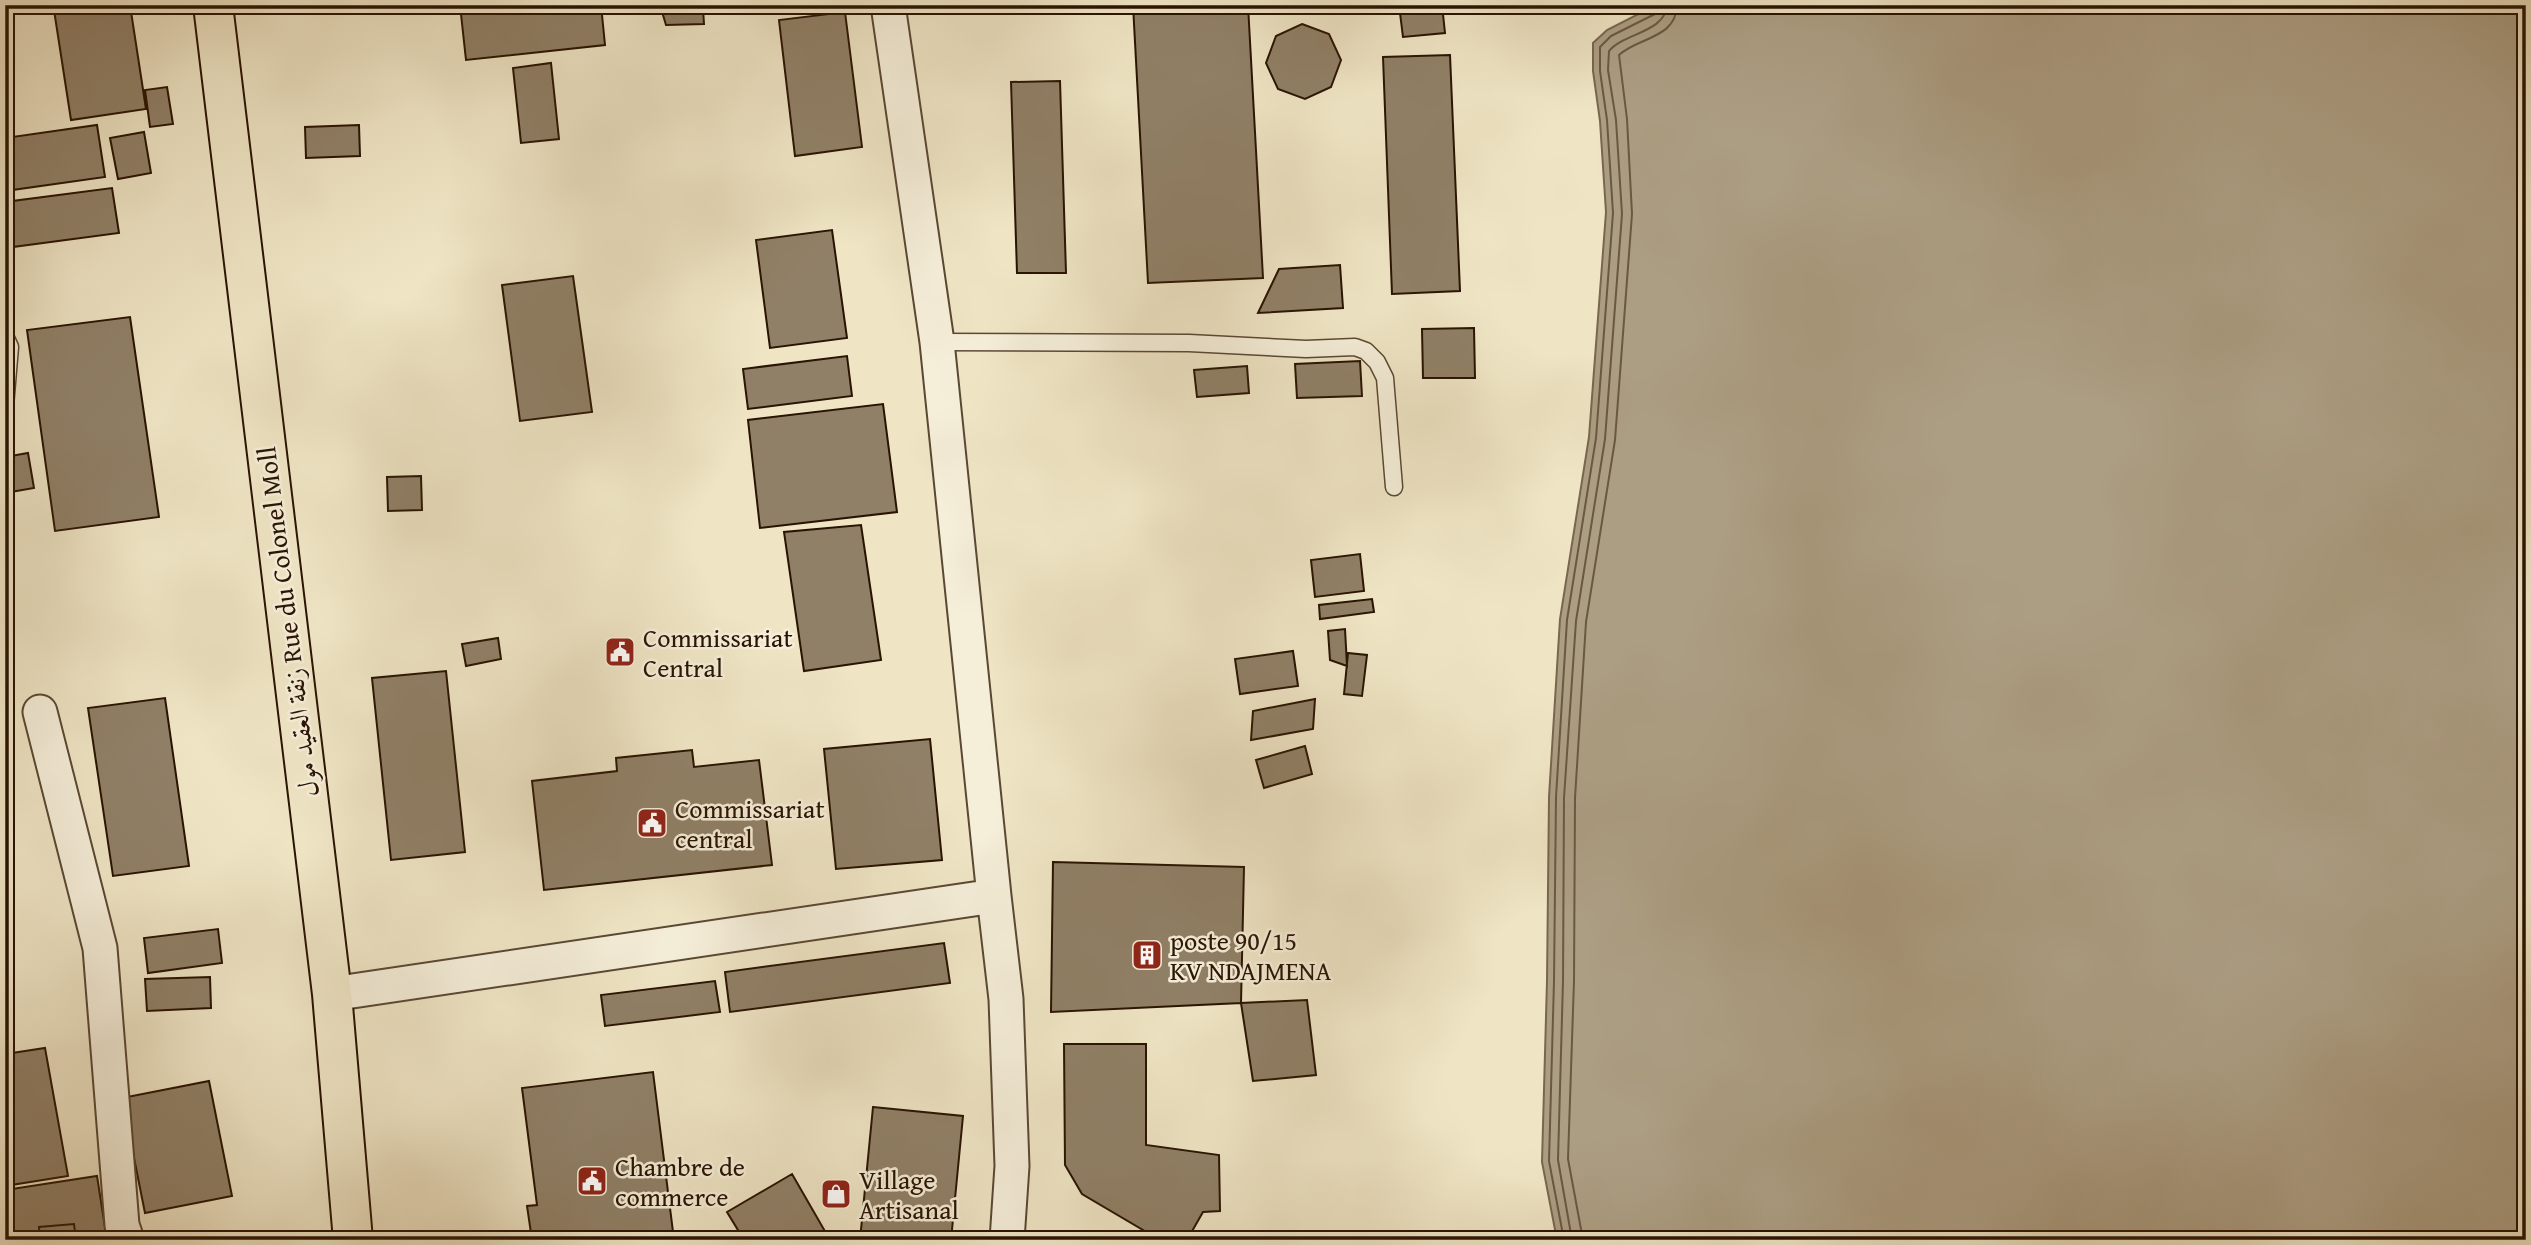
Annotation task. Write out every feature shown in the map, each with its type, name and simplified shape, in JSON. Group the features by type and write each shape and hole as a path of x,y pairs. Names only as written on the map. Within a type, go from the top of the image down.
{"main road":[{"name":"زنقة العقيد مول Rue du Colonel Moll","path":"213,5 332,994 353,1240"}],"street":[{"path":"888,5 937,342 1006,999 1012,1166 1007,1240"},
{"path":"40,712 100,948 121,1212 127,1240"},
{"path":"332,994 994,896"}],"lane":[{"path":"5,336 10,347 5,406"},
{"path":"937,342 1189,343 1306,349 1355,347 1366,351 1377,362 1385,378 1394,487"}],"water":[{"path":"1656,5 2526,5 2526,1240 1557,1240 1542,1162 1549,797 1560,619 1589,437 1606,212 1600,121 1593,71 1593,43 1607,30"}],"building":[{"path":"88,5 130,5 146,109 71,120 54,10"},
{"path":"460,5 601,5 605,45 466,60"},
{"path":"660,5 739,5 740,9 703,9 704,24 666,25"},
{"path":"1133,5 1248,5 1263,278 1148,283"},
{"path":"1399,5 1442,5 1445,33 1403,37"},
{"path":"845,12 862,147 795,156 779,20"},
{"path":"1302,24 1329,34 1341,60 1331,87 1305,99 1278,89 1266,63 1276,36"},
{"path":"1450,55 1460,291 1392,294 1383,57"},
{"path":"551,63 559,139 521,143 513,68"},
{"path":"1060,81 1066,273 1017,273 1011,82"},
{"path":"167,87 173,124 150,127 145,90"},
{"path":"97,125 105,177 5,191 5,138"},
{"path":"359,125 360,156 306,158 305,127"},
{"path":"144,132 151,173 118,179 110,138"},
{"path":"112,188 119,233 5,248 5,202"},
{"path":"832,230 847,338 770,348 756,240"},
{"path":"1340,265 1343,308 1258,313 1279,269"},
{"path":"573,276 592,412 520,421 502,285"},
{"path":"130,317 159,517 55,531 27,330"},
{"path":"1474,328 1475,378 1423,378 1422,329"},
{"path":"847,356 852,396 748,409 743,369"},
{"path":"1360,361 1362,396 1297,398 1295,364"},
{"path":"1247,366 1249,393 1197,397 1194,370"},
{"path":"883,404 897,512 760,528 748,420"},
{"path":"28,453 34,488 5,493 5,457"},
{"path":"421,476 422,510 388,511 387,477"},
{"path":"861,525 881,660 804,671 784,532"},
{"path":"1360,554 1364,591 1315,597 1311,560"},
{"path":"1372,599 1374,612 1320,619 1319,605"},
{"path":"1345,629 1347,666 1330,660 1328,631"},
{"path":"498,638 501,659 466,666 462,644"},
{"path":"1293,651 1298,686 1240,694 1235,659"},
{"path":"1348,653 1367,655 1362,696 1344,694"},
{"path":"446,671 465,852 391,860 372,678"},
{"path":"165,698 189,866 113,876 88,708"},
{"path":"1315,699 1313,729 1251,740 1253,711"},
{"path":"930,739 942,860 836,869 824,749"},
{"path":"1305,746 1312,774 1264,788 1256,760"},
{"name":"Commissariat central","path":"692,750 694,767 759,760 772,865 544,890 532,781 617,771 616,758"},
{"name":"poste 90/15 KV NDAJMENA","path":"1053,862 1244,867 1241,1003 1051,1012"},
{"path":"218,929 222,963 148,973 144,938"},
{"path":"944,943 950,983 730,1012 725,972"},
{"path":"5,957 12,1019 5,1019"},
{"path":"210,977 211,1008 147,1011 145,979"},
{"path":"715,981 720,1012 605,1026 601,995"},
{"path":"1307,1000 1316,1075 1253,1081 1241,1003"},
{"path":"1064,1044 1146,1044 1146,1145 1219,1155 1220,1211 1203,1212 1187,1240 1160,1240 1082,1194 1065,1165"},
{"path":"45,1048 68,1176 5,1186 5,1054"},
{"path":"653,1072 674,1240 532,1240 527,1206 537,1205 522,1088"},
{"path":"209,1081 232,1196 145,1213 122,1098"},
{"path":"873,1107 963,1116 951,1240 860,1240"},
{"path":"792,1174 830,1240 744,1240 727,1212"},
{"path":"97,1176 107,1240 11,1240 5,1190"},
{"path":"74,1224 76,1240 40,1240 39,1227"}],"place":[{"name":"Commissariat Central","path":"620,652"},
{"name":"Commissariat central","path":"652,823"},
{"name":"poste 90/15 KV NDAJMENA","path":"1147,955"},
{"name":"Chambre de commerce","path":"592,1181"},
{"name":"Village Artisanal","path":"836,1194"}]}
